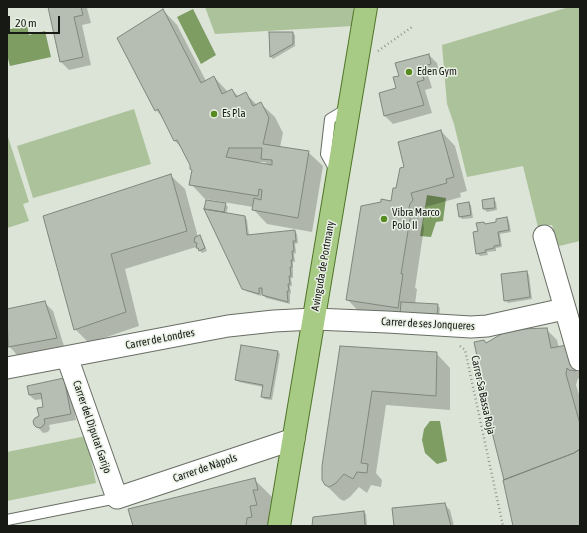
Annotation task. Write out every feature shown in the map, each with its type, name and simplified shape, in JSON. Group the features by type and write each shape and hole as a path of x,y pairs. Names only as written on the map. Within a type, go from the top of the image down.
{"main road":[{"name":"Avinguda de Portmany","path":"279,526 366,7"}],"street":[{"path":"544,236 580,360"},
{"name":"Carrer de ses Jonqueres","path":"314,319 387,322 470,328 487,326 564,309"},
{"name":"Carrer de Londres","path":"7,368 228,326 274,321 314,319"},
{"name":"Carrer del Diputat Garijo","path":"67,356 117,498"},
{"name":"Carrer de Nàpols","path":"117,498 294,439"}],"lane":[{"path":"7,520 117,498"}],"path":[{"path":"358,56 380,50 412,27"},
{"name":"Carrer Sa Bassa Roja","path":"456,342 465,350 503,526"}],"shaded area":[{"path":"205,7 353,7 353,26 215,34"},
{"path":"569,7 580,7 580,241 559,246 552,225 538,227 523,166 467,177 454,124 447,104 442,45"},
{"path":"193,9 216,55 201,64 177,17"},
{"path":"27,25 29,35 45,31 51,57 10,66 7,55 7,30"},
{"path":"134,109 151,164 33,198 17,146"},
{"path":"7,134 29,202 23,204 29,221 7,228"},
{"path":"427,195 446,198 443,221 436,222 431,237 420,236"},
{"path":"430,421 440,421 447,461 437,464 425,453 422,440 424,429"},
{"path":"86,436 96,483 7,501 7,452"}],"building":[{"path":"48,7 81,7 83,15 74,17 83,57 60,62"},
{"name":"Es Pla","path":"163,9 201,83 214,76 222,94 232,89 236,97 246,92 253,106 261,102 269,118 263,144 309,151 298,218 252,210 254,198 261,200 262,190 259,189 258,196 189,185 192,170 190,169 190,165 177,140 174,141 158,109 155,111 117,38","holes":["229,148 262,148 261,159 272,160 272,165 226,157"]},
{"path":"269,32 293,32 293,44 270,57"},
{"path":"429,54 431,64 421,67 424,80 417,82 424,105 384,116 379,93 396,88 393,77 399,76 395,63"},
{"name":"Vibra Marco Polo II","path":"441,130 454,177 446,179 447,183 411,193 413,200 409,208 411,213 401,274 403,274 398,308 346,300 361,206 381,202 381,199 391,201 393,188 396,188 400,168 404,167 398,142"},
{"path":"171,174 187,231 111,254 126,312 74,330 43,216"},
{"path":"494,198 495,208 483,209 482,200"},
{"path":"206,200 226,203 224,212 204,209"},
{"path":"469,202 471,215 459,217 457,204"},
{"path":"204,209 245,216 247,235 295,230 296,241 293,241 293,260 291,260 292,267 290,267 291,276 289,276 289,291 287,291 288,302 262,295 262,288 259,288 259,294 242,289"},
{"path":"507,217 509,230 498,232 500,245 485,250 486,252 476,254 473,232 478,231 476,223 484,222 485,224 496,222 496,219"},
{"path":"200,235 205,248 199,251 198,248 196,248 197,243 194,242 195,237"},
{"path":"527,271 530,297 504,301 501,274"},
{"path":"45,301 57,338 8,347 7,309"},
{"path":"401,302 438,304 437,317 400,315"},
{"path":"547,328 551,348 567,345 576,371 569,370 567,368 566,374 580,424 580,449 574,453 504,480 478,376 481,375 474,342 484,340 486,343 505,332 522,329"},
{"path":"241,345 278,351 270,398 261,397 263,385 235,380"},
{"path":"340,346 437,352 436,396 372,391 361,463 368,464 367,473 357,472 353,479 344,474 336,483 329,487 325,485 322,480 322,466"},
{"path":"64,378 71,414 44,419 45,423 43,426 40,428 36,427 33,421 39,416 37,408 43,407 41,393 29,395 27,386"},
{"path":"580,449 580,526 513,526 503,480 574,453"},
{"path":"255,478 258,490 253,490 257,505 250,506 252,517 247,518 246,526 133,526 128,509"},
{"path":"445,503 451,526 394,526 392,508"},
{"path":"364,511 365,526 312,526 313,517"}],"place":[{"name":"Eden Gym","path":"409,72"},
{"name":"Es Pla","path":"214,114"},
{"name":"Vibra Marco Polo II","path":"384,219"}]}
